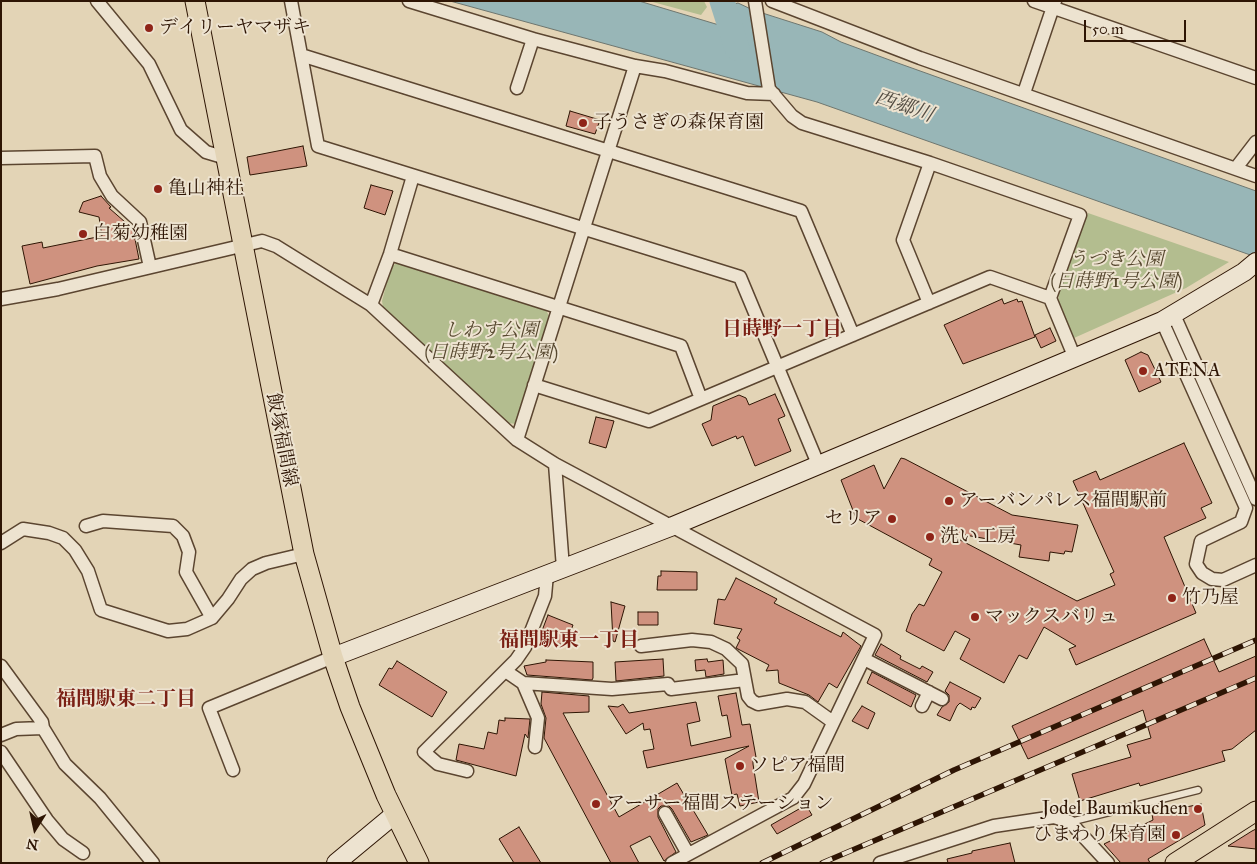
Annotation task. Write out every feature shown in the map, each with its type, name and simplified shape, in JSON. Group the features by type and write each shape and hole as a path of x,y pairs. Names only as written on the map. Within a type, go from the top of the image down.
{"main road":[{"name":"飯塚福間線","path":"195,1 304,554 333,657 350,707 395,814 418,863"},
{"path":"1175,863 1256,811"}],"street":[{"path":"97,1 149,64 181,130 206,152 226,158"},
{"path":"291,1 318,146 740,278 818,464"},
{"path":"408,1 533,39 635,66 665,71 747,93 771,91"},
{"path":"772,1 920,58 1256,176"},
{"path":"1034,1 1054,5 1256,78"},
{"path":"756,5 771,91 792,116 802,123 930,163 1080,215 1050,298 1074,356"},
{"path":"1024,93 1054,5"},
{"path":"517,88 533,39"},
{"path":"301,55 802,211 853,335"},
{"path":"517,440 635,66"},
{"path":"1236,168 1256,142"},
{"path":"1,158 95,156 100,176 112,196 140,222 150,267"},
{"path":"929,303 903,240 930,163"},
{"path":"371,305 390,254 413,176"},
{"path":"1,299 58,289 262,241 276,246 371,305 517,440 555,464 875,635 804,784 793,798 672,863"},
{"path":"390,254 681,346 701,398"},
{"path":"233,770 209,708 333,657 673,526 1168,318 1252,270"},
{"path":"534,385 649,421 990,277 1050,298"},
{"path":"1168,318 1256,499"},
{"path":"1168,318 1246,508 1240,522 1201,541 1196,564 1202,573 1212,579 1223,580 1256,565"},
{"path":"468,771 438,764 424,752 507,672 525,646 555,571 555,464"},
{"path":"86,526 103,521 173,526 183,536 189,552 186,572 212,618"},
{"path":"1,543 23,529 49,533 63,538 75,550 88,571 101,610 168,631 187,629 212,618 228,599 240,579 252,569 266,563 304,554"},
{"path":"641,646 692,640 711,642 726,649 742,664 748,696 758,704 787,699 805,702 833,722"},
{"path":"864,659 942,699"},
{"path":"1,666 42,722 43,728 65,764 100,798 153,863"},
{"path":"507,672 523,684 538,718 535,747"},
{"path":"523,684 612,689 668,684 671,688 745,680"},
{"path":"922,706 929,692"},
{"path":"1,735 16,729 43,728"},
{"path":"1,752 47,820 63,839 83,853"},
{"path":"665,813 688,854"},
{"path":"336,863 395,814"},
{"path":"882,862 994,826 1054,816 1070,822 1108,863"}],"lane":[{"path":"1070,822 1198,790"}],"green space":[{"path":"649,1 704,1 707,7 701,15"},
{"name":"うづき公園 (日蒔野1号公園)","path":"1088,213 1229,262 1186,288 1074,338 1058,301 1059,292"},
{"name":"しわす公園 (日蒔野2号公園)","path":"397,263 545,308 549,316 516,424 508,423 383,307 382,301 391,267"}],"water":[{"name":"西郷川","path":"450,1 639,1 719,25 734,4 738,3 753,10 822,32 841,42 895,62 1256,191 1256,257 817,102"}],"building":[{"name":"子うさぎの森保育園","path":"570,111 600,120 595,134 566,126"},
{"path":"303,146 307,166 250,175 247,157"},
{"path":"371,185 393,191 385,215 364,208"},
{"path":"101,196 111,207 109,208 133,229 139,259 97,266 30,284 22,246 42,242 43,248 102,236 99,217 79,212 83,202"},
{"path":"1002,299 1004,304 1017,299 1018,302 1022,301 1035,337 963,364 944,325"},
{"path":"1050,328 1056,341 1041,348 1035,335"},
{"name":"ATENA","path":"1141,352 1148,355 1161,382 1139,392 1125,360"},
{"path":"775,394 785,416 778,419 791,451 755,466 743,436 737,439 736,436 712,446 702,424 711,420 713,406 739,395 746,398 749,405"},
{"path":"596,417 614,421 606,448 589,443"},
{"path":"1184,443 1212,503 1201,508 1206,518 1164,537 1196,613 1076,665 1069,649 1076,646 1044,627 1027,659 1019,655 1004,683 960,659 970,639 955,631 944,651 906,631 912,614 919,604 924,606 942,572 929,565 932,559 856,518 841,480 874,465 884,489 901,458 1012,515 1078,525 1072,552 1065,551 1064,554 1050,552 1049,561 1019,557 1021,545 943,531 1077,601 1115,585 1110,574 1114,572 1073,481 1096,471 1100,480"},
{"path":"661,571 697,572 697,590 657,590 658,576 661,576"},
{"path":"736,578 777,599 774,603 841,637 843,632 861,646 837,688 829,683 818,702 809,695 779,683 778,670 766,671 769,665 736,648 740,640 737,638 742,629 714,624 718,599 725,600"},
{"path":"611,602 625,606 615,642 613,641"},
{"path":"638,612 658,612 658,625 638,625"},
{"path":"548,615 573,625 565,646 540,636"},
{"path":"1204,639 1219,672 1256,656 1256,730 1232,749 1222,751 1225,761 1140,786 1139,783 1080,801 1072,774 1131,757 1127,745 1151,738 1143,710 1028,759 1012,726"},
{"path":"881,644 901,656 900,659 920,669 922,666 933,672 927,682 875,655"},
{"path":"663,659 664,676 616,681 615,662"},
{"path":"707,659 708,662 723,660 724,674 706,677 705,670 696,671 695,660"},
{"path":"546,660 593,662 593,678 592,680 527,675 524,666 546,662"},
{"path":"397,661 447,692 432,717 379,685 389,668 392,669"},
{"path":"872,672 916,695 911,707 867,683"},
{"path":"950,682 981,698 975,708 972,707 971,710 960,703 950,721 937,715 942,707 949,702 949,695 945,691"},
{"path":"542,692 589,696 589,712 563,713 619,817 677,783 708,835 691,842 672,809 669,806 661,806 658,809 658,817 676,852 664,861 650,836 630,846 639,863 611,863 544,738 546,718 541,704"},
{"path":"736,693 742,725 750,724 756,757 753,758 753,764 759,802 740,806 737,794 732,795 725,759 749,746 647,768 643,751 654,749 650,729 644,730 643,723 626,734 608,706 618,707 623,704 629,713 696,702 700,721 687,724 691,746 731,737 727,715 722,716 718,696"},
{"path":"862,706 875,713 868,729 852,721"},
{"path":"505,718 530,719 528,738 525,734 516,776 456,760 459,744 484,749 488,732 497,734 499,720 505,721"},
{"path":"1201,804 1205,825 1148,859 1150,863 1121,863 1104,844 1153,820 1152,814"},
{"path":"806,805 812,815 777,834 771,825"},
{"path":"519,827 541,863 514,863 499,839"},
{"path":"1256,829 1256,849 1228,846 1252,831"},
{"path":"1010,843 1015,863 948,863 947,859 972,853 972,851"}],"waterway":[{"path":"722,1 737,48"}],"railway":[{"path":"762,863 954,770 1256,640"},
{"path":"822,863 1256,678"}],"place":[{"name":"デイリーヤマザキ","path":"149,28"},
{"name":"子うさぎの森保育園","path":"583,123"},
{"name":"亀山神社","path":"158,189"},
{"name":"白菊幼稚園","path":"83,234"},
{"name":"ATENA","path":"1143,371"},
{"name":"アーバンパレス福間駅前","path":"949,501"},
{"name":"セリア","path":"892,519"},
{"name":"洗い工房","path":"930,537"},
{"name":"竹乃屋","path":"1172,598"},
{"name":"マックスバリュ","path":"975,617"},
{"name":"ソピア福間","path":"740,766"},
{"name":"アーサー福間ステーション","path":"596,804"},
{"name":"Jodel Baumkuchen","path":"1198,809"},
{"name":"ひまわり保育園","path":"1176,835"}],"district":[{"name":"日蒔野一丁目","path":"782,330"},
{"name":"福間駅東一丁目","path":"569,641"},
{"name":"福間駅東二丁目","path":"126,700"}]}
